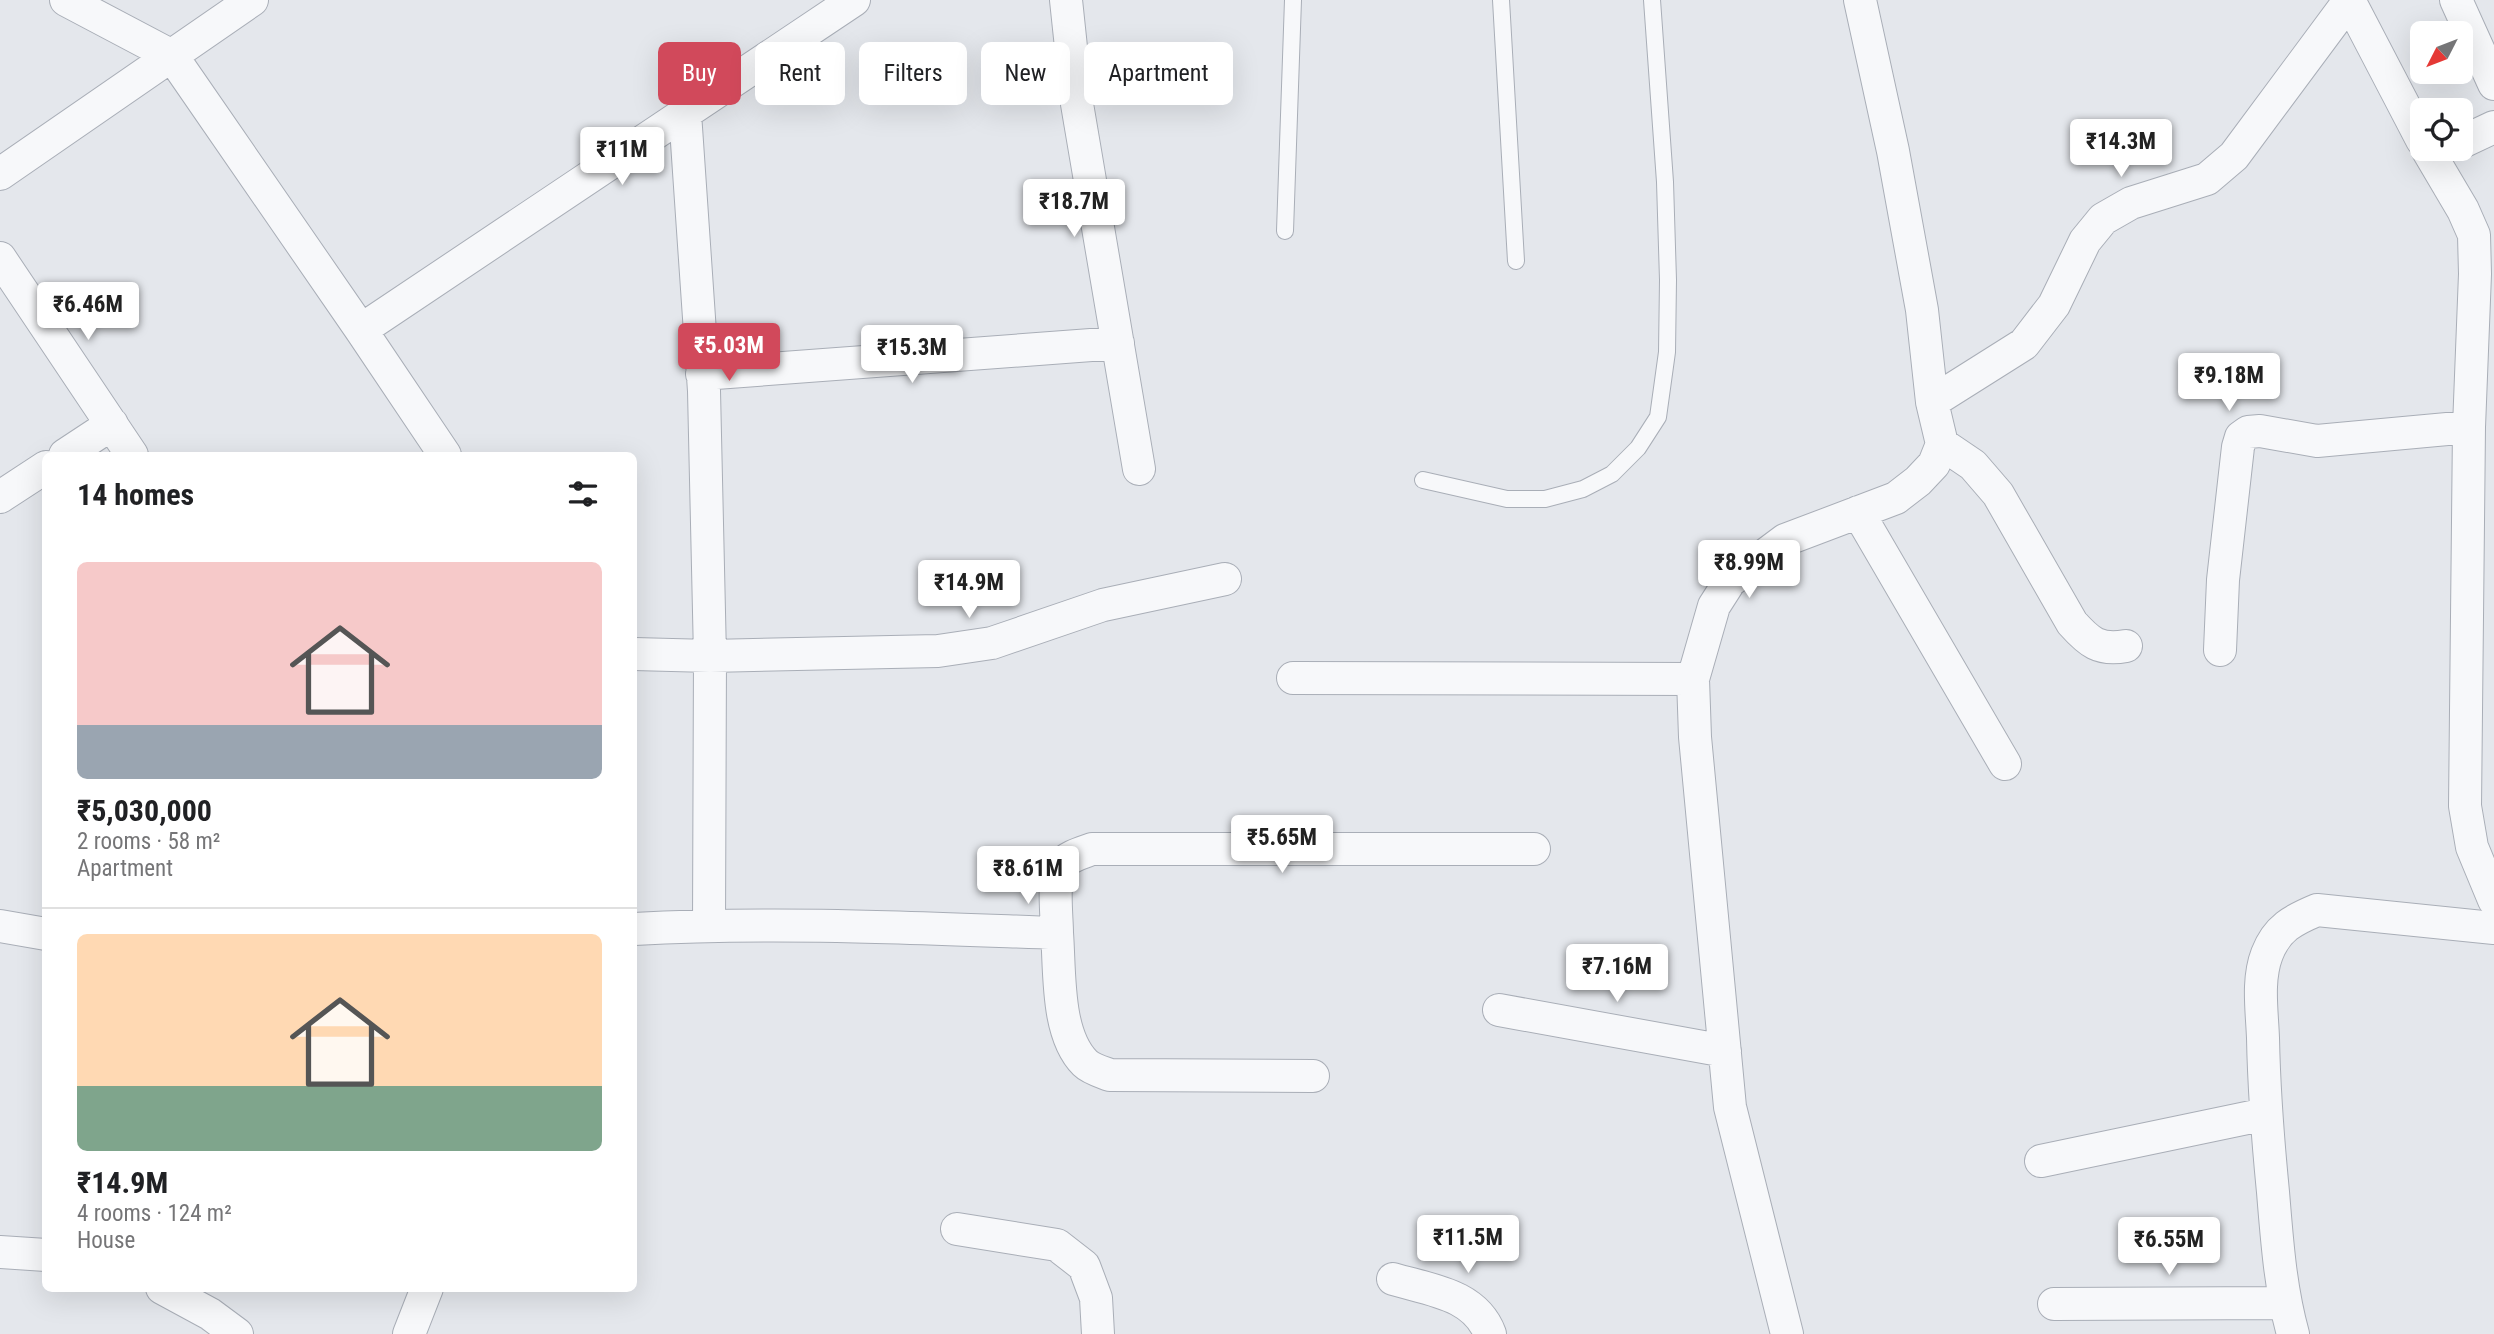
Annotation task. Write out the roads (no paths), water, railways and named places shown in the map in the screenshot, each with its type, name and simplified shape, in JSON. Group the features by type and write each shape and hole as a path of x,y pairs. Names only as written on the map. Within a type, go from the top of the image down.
{"street":[{"path":"66,0 172,56 442,452"},
{"path":"0,174 252,0"},
{"path":"361,330 854,0"},
{"path":"1066,0 1077,104 1139,469"},
{"path":"1787,1334 1730,1107 1695,737 1693,679 1714,606 1730,581 1785,540 1896,498 1934,464 1942,444 1932,402 1922,310 1893,151 1860,0"},
{"path":"1932,402 2024,344 2039,328 2054,305 2085,241 2103,219 2131,203 2207,179 2234,156 2349,0 2419,98"},
{"path":"2456,0 2494,84"},
{"path":"685,113 702,374 710,656 709,925"},
{"path":"2455,161 2463,210 2474,235 2476,274 2469,426 2465,806 2472,847 2494,900"},
{"path":"0,258 130,452"},
{"path":"702,374 1118,343"},
{"path":"70,452 112,424"},
{"path":"2220,650 2228,518 2241,438 2248,432 2260,431 2317,442 2469,426"},
{"path":"1942,444 1973,466 1998,494 2072,623 2083,636 2097,645 2111,648 2126,646"},
{"path":"0,497 42,470"},
{"path":"1857,512 2005,764"},
{"path":"637,654 710,656 938,650 992,643 1103,605 1225,579"},
{"path":"1293,678 1693,679"},
{"path":"1313,1076 1110,1075 1087,1066 1075,1051 1064,1023 1057,933 1056,879 1061,866 1074,855 1091,849 1535,849"},
{"path":"2293,1334 2284,1303 2278,1258 2266,1114 2262,975 2267,953 2280,931 2293,920 2317,910 2494,928"},
{"path":"637,929 709,925 1057,933"},
{"path":"0,926 42,933"},
{"path":"1499,1010 1725,1051"},
{"path":"2041,1161 2266,1114"},
{"path":"957,1229 1057,1245 1084,1266 1097,1298 1098,1334"},
{"path":"0,1252 42,1255"},
{"path":"1393,1279 1466,1301 1485,1320 1490,1334"},
{"path":"169,1292 210,1314 237,1334"},
{"path":"409,1334 425,1292"},
{"path":"2054,1304 2284,1303"}],"lane":[{"path":"1285,231 1293,0"},
{"path":"1501,0 1516,261"},
{"path":"1423,480 1507,499 1545,499 1583,489 1612,474 1639,448 1658,417 1667,352 1668,280 1665,182 1652,0"}]}
